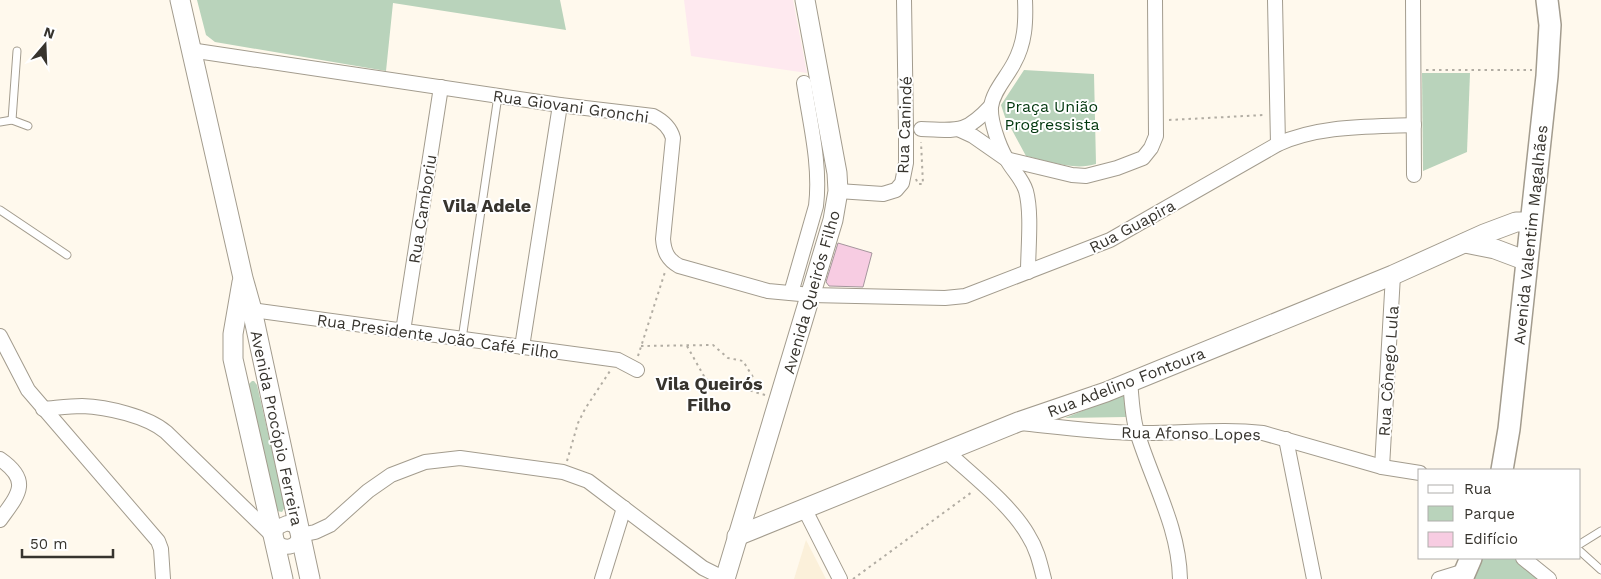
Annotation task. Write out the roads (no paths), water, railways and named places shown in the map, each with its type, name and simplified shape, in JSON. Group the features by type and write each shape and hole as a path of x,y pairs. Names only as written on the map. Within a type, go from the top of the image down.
{"main road":[{"name":"Avenida Valentim Magalhães","path":"1524,222 1537,24 1534,0"},
{"name":"Avenida Valentim Magalhães","path":"1490,469 1496,444 1524,222 1550,50 1547,0"},
{"name":"Avenida Valentim Magalhães","path":"1502,469 1509,429 1520,258"}],"street":[{"name":"Avenida Procópio Ferreira","path":"180,0 242,278 245,309 310,579"},
{"name":"Avenida Queirós Filho","path":"725,579 833,220 838,191 837,172 805,0"},
{"name":"Rua Canindé","path":"838,191 883,194 891,192 902,183 906,163 904,0"},
{"path":"960,130 974,123 991,106 1014,63 1025,34 1025,0"},
{"path":"921,130 960,130 973,136 1006,159 1072,175 1100,174 1143,158 1151,148 1156,136 1155,0"},
{"path":"1275,0 1278,144"},
{"path":"1413,0 1414,174"},
{"name":"Rua Giovani Gronchi","path":"190,50 560,105 653,116 662,120 671,132 673,145 663,239 667,256 672,262 679,266 757,289 811,294"},
{"name":"Avenida Queirós Filho","path":"791,293 818,193 817,169 804,83"},
{"name":"Rua Camboriu","path":"403,331 441,87"},
{"path":"522,347 560,105"},
{"path":"991,106 992,122 1006,159 1020,177 1026,191 1028,272"},
{"name":"Rua Guapira","path":"811,294 956,298 966,296 1110,240 1278,144 1308,133 1340,129 1414,125"},
{"name":"Rua Adelino Fontoura","path":"737,536 1018,422 1106,392 1393,275 1484,234 1524,222"},
{"path":"1465,243 1495,249 1520,258"},
{"name":"Rua Cônego Lula","path":"1382,467 1393,275"},
{"name":"Avenida Procópio Ferreira","path":"245,309 233,334 234,359 282,579"},
{"name":"Rua Presidente João Café Filho","path":"245,309 618,360 636,369"},
{"path":"0,336 28,390 154,535 161,549 163,579"},
{"path":"1130,382 1137,433 1175,537 1180,565 1180,579"},
{"path":"43,409 73,406 95,407 150,421 166,432 273,536 278,527 286,523 295,526 300,535 324,529 379,482 391,475 424,462 460,458 563,472 588,481 703,568 725,579"},
{"name":"Rua Afonso Lopes","path":"1018,422 1099,431 1137,433 1243,431 1263,433 1382,467 1418,473"},
{"path":"1286,439 1314,579"},
{"path":"946,452 1006,507 1028,534 1038,555 1044,579"},
{"path":"0,459 9,466 18,478 20,488 15,499 0,520"},
{"path":"747,505 764,512 786,517"},
{"path":"602,579 624,508"},
{"path":"805,510 840,579"},
{"path":"1524,559 1549,579"}],"lane":[{"path":"12,120 17,51"},
{"path":"462,339 498,96"},
{"path":"0,122 12,120 28,126"},
{"path":"0,210 67,255"},
{"path":"1581,543 1601,531"},
{"path":"1581,552 1601,570"}],"district":[{"name":"Vila Adele","path":"487,206"},
{"name":"Vila Queirós Filho","path":"709,394"}],"park label":[{"name":"Praça União Progressista","path":"1052,115"}]}
